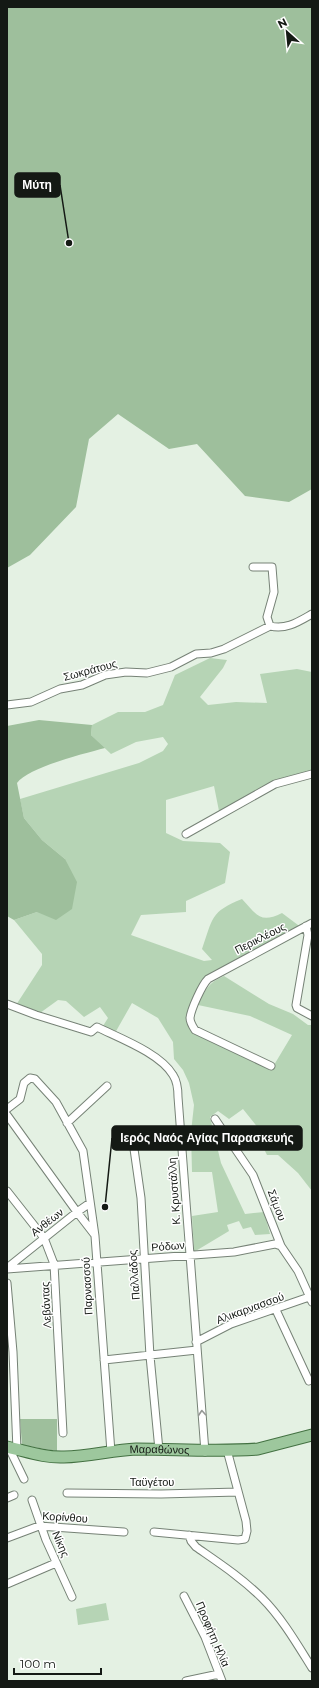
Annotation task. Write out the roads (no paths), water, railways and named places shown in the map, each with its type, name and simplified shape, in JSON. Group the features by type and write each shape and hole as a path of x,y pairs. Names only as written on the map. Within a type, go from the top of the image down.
{"main road":[{"name":"Μαραθώνος","path":"11,1448 58,1457 133,1449 205,1452 258,1449 312,1435"}],"street":[{"path":"253,567 272,567 274,592 267,611 270,626"},
{"name":"Σωκράτους","path":"7,705 31,702 60,689 82,685 105,675 126,672 147,673 171,667 196,654 211,653 224,649 270,626 277,628 288,626 312,614"},
{"path":"186,834 275,784 312,774"},
{"path":"309,925 296,1005 297,1008 312,1016"},
{"name":"Περικλέους","path":"271,1066 194,1029 190,1018 203,985 208,979 309,925"},
{"name":"Κ. Κρυστάλλη","path":"7,1004 91,1032 96,1027 142,1050 158,1061 171,1073 176,1082 205,1452"},
{"name":"Παρνασσού","path":"7,1109 20,1099 24,1083 30,1078 35,1080 56,1102 83,1151 95,1236 111,1452"},
{"path":"67,1123 107,1086"},
{"path":"7,1115 78,1212 90,1203"},
{"name":"Σάμου","path":"215,1119 253,1175 281,1246 298,1271 311,1298"},
{"name":"Παλλάδος","path":"159,1450 150,1356 141,1198 135,1146 139,1143 150,1140 181,1138"},
{"name":"Λεβάντας","path":"7,1191 44,1238 54,1264 63,1433"},
{"name":"Ανθέων","path":"7,1269 78,1212 95,1236"},
{"name":"Ρόδων","path":"7,1269 54,1264 224,1253 251,1250 275,1244 281,1246"},
{"path":"7,1283 12,1352 11,1448 24,1479"},
{"name":"Αλικαρνασσού","path":"196,1342 231,1324 311,1298"},
{"path":"276,1310 309,1381"},
{"path":"7,1345 12,1352"},
{"path":"104,1360 197,1350"},
{"path":"154,1532 238,1540 245,1539 247,1531 227,1450"},
{"name":"Ταϋγέτου","path":"67,1493 161,1494 238,1492"},
{"name":"Νίκης","path":"32,1500 56,1563 72,1597"},
{"name":"Κορίνθου","path":"7,1538 41,1526 124,1532"},
{"path":"189,1535 191,1541 196,1546 237,1576 263,1599 285,1626 312,1668"},
{"path":"7,1584 56,1563"},
{"name":"Προφήτη Ηλία","path":"184,1596 205,1637 220,1678"},
{"path":"186,1681 220,1678"}],"place":[{"name":"Μύτη","path":"69,243"},
{"name":"Ιερός Ναός Αγίας Παρασκευής","path":"105,1207"}]}
